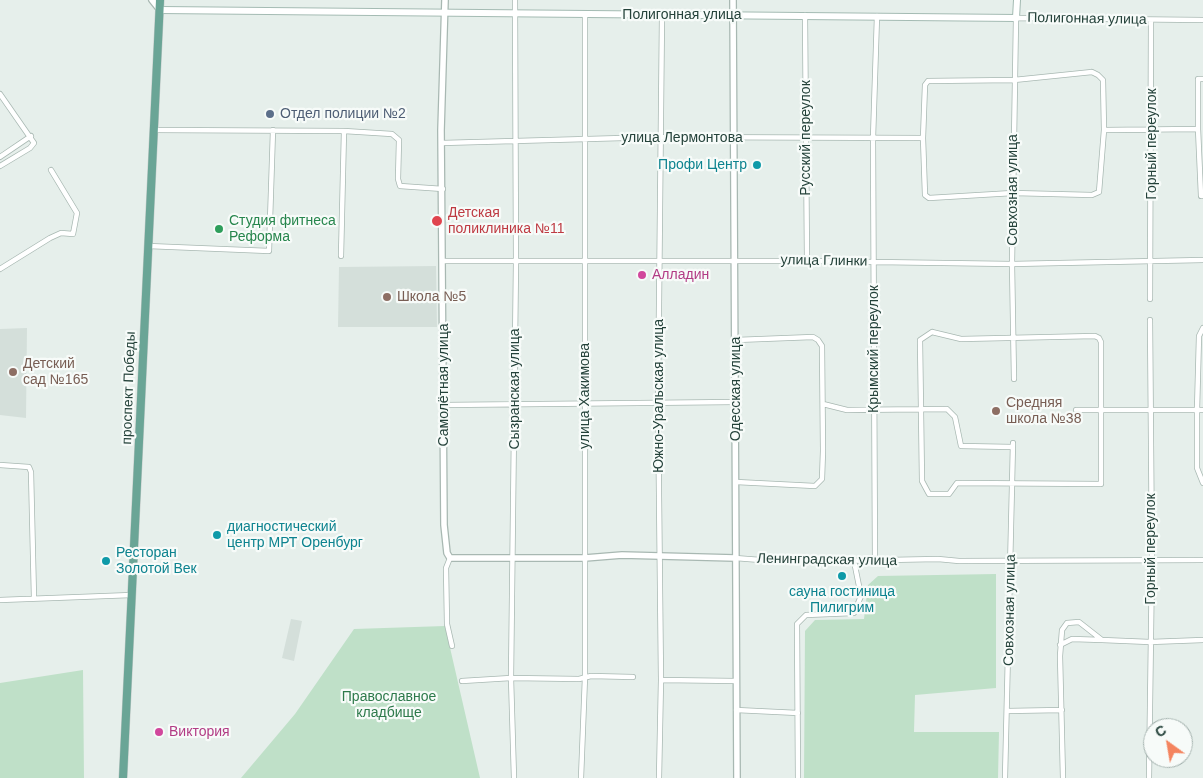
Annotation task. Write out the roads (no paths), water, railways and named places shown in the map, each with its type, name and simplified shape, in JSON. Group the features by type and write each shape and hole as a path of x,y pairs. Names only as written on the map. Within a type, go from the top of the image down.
{"main road":[{"name":"проспект Победы","path":"123,778 160,0"},
{"name":"Совхозная улица","path":"1016,18 1017,0"},
{"name":"Полигонная улица","path":"160,10 1016,18"}],"street":[{"path":"152,0 160,10"},
{"name":"Самолётная улица","path":"444,0 442,143 445,547 450,558 446,568 447,624 452,646"},
{"name":"Сызранская улица","path":"514,778 511,678 514,559 516,262 514,141 515,0"},
{"name":"Одесская улица","path":"733,0 737,778"},
{"name":"улица Хакимова","path":"581,778 585,677 585,14"},
{"name":"Южно-Уральская улица","path":"659,778 661,680 658,402 661,262 660,137 662,15"},
{"name":"Русский переулок","path":"806,16 807,261"},
{"name":"Крымский переулок","path":"874,562 873,138 877,16"},
{"name":"Полигонная улица","path":"1016,18 1203,20"},
{"name":"Совхозная улица","path":"1014,379 1012,264 1016,18"},
{"name":"Горный переулок","path":"1150,299 1152,261 1151,20"},
{"path":"1092,72 1103,80 1104,130 1099,192 1092,195 1013,193 929,198 924,190 925,85 928,81 1014,80 1092,72"},
{"path":"1203,80 1198,80 1198,129 1201,196 1203,196"},
{"path":"0,95 31,136 34,143 30,148 0,166"},
{"path":"1104,130 1198,129"},
{"path":"155,130 273,130 384,133 398,137 400,145 398,179 400,186 443,189"},
{"path":"147,246 269,251 273,130"},
{"path":"341,256 344,131"},
{"path":"0,156 31,136"},
{"name":"улица Лермонтова","path":"442,143 660,137 923,138"},
{"path":"0,269 50,238 61,233 73,234 77,213 51,170"},
{"name":"улица Глинки","path":"444,261 661,262 735,260 1012,264 1203,260"},
{"name":"Горный переулок","path":"1149,778 1152,561 1150,320"},
{"path":"1203,328 1199,336 1197,410 1197,468 1203,482"},
{"path":"932,332 940,332 954,339 1014,339 1095,336 1099,338 1101,342 1102,410 1101,484 957,483 949,494 929,494 922,481 920,340 925,334 932,332"},
{"path":"736,340 813,338 818,340 822,346 823,404 823,475 815,486 736,482"},
{"path":"444,405 515,402 736,402"},
{"path":"823,404 847,410 920,409"},
{"name":"Совхозная улица","path":"920,409 947,409 956,417 961,446 1013,445 1005,778"},
{"path":"1076,410 1203,410"},
{"path":"0,465 29,466 31,472 34,598"},
{"name":"Ленинградская улица","path":"450,558 585,558 622,555 659,558 735,558 779,562 874,562 938,559 959,561 1203,560"},
{"path":"798,778 797,624 806,615 854,614 861,596 854,561"},
{"path":"0,600 132,595"},
{"path":"1063,778 1060,645 1062,630 1067,623 1079,622 1102,640"},
{"path":"1060,645 1072,639 1150,642 1203,640"},
{"path":"462,681 511,678 578,679 585,677 633,677"},
{"path":"661,680 736,681"},
{"path":"736,710 798,712"},
{"path":"1007,711 1062,710"}],"place":[{"name":"Отдел полиции №2","path":"270,114"},
{"name":"Профи Центр","path":"757,165"},
{"name":"Детская поликлиника №11","path":"437,221"},
{"name":"Студия фитнеса Реформа","path":"219,229"},
{"name":"Алладин","path":"642,275"},
{"name":"Школа №5","path":"387,297"},
{"name":"Детский сад №165","path":"13,372"},
{"name":"Средняя школа №38","path":"996,411"},
{"name":"диагностический центр МРТ Оренбург","path":"217,535"},
{"name":"Ресторан Золотой Век","path":"106,561"},
{"name":"сауна гостиница Пилигрим","path":"842,576"},
{"name":"Виктория","path":"159,732"}],"park label":[{"name":"Православное кладбище","path":"389,706"}]}
